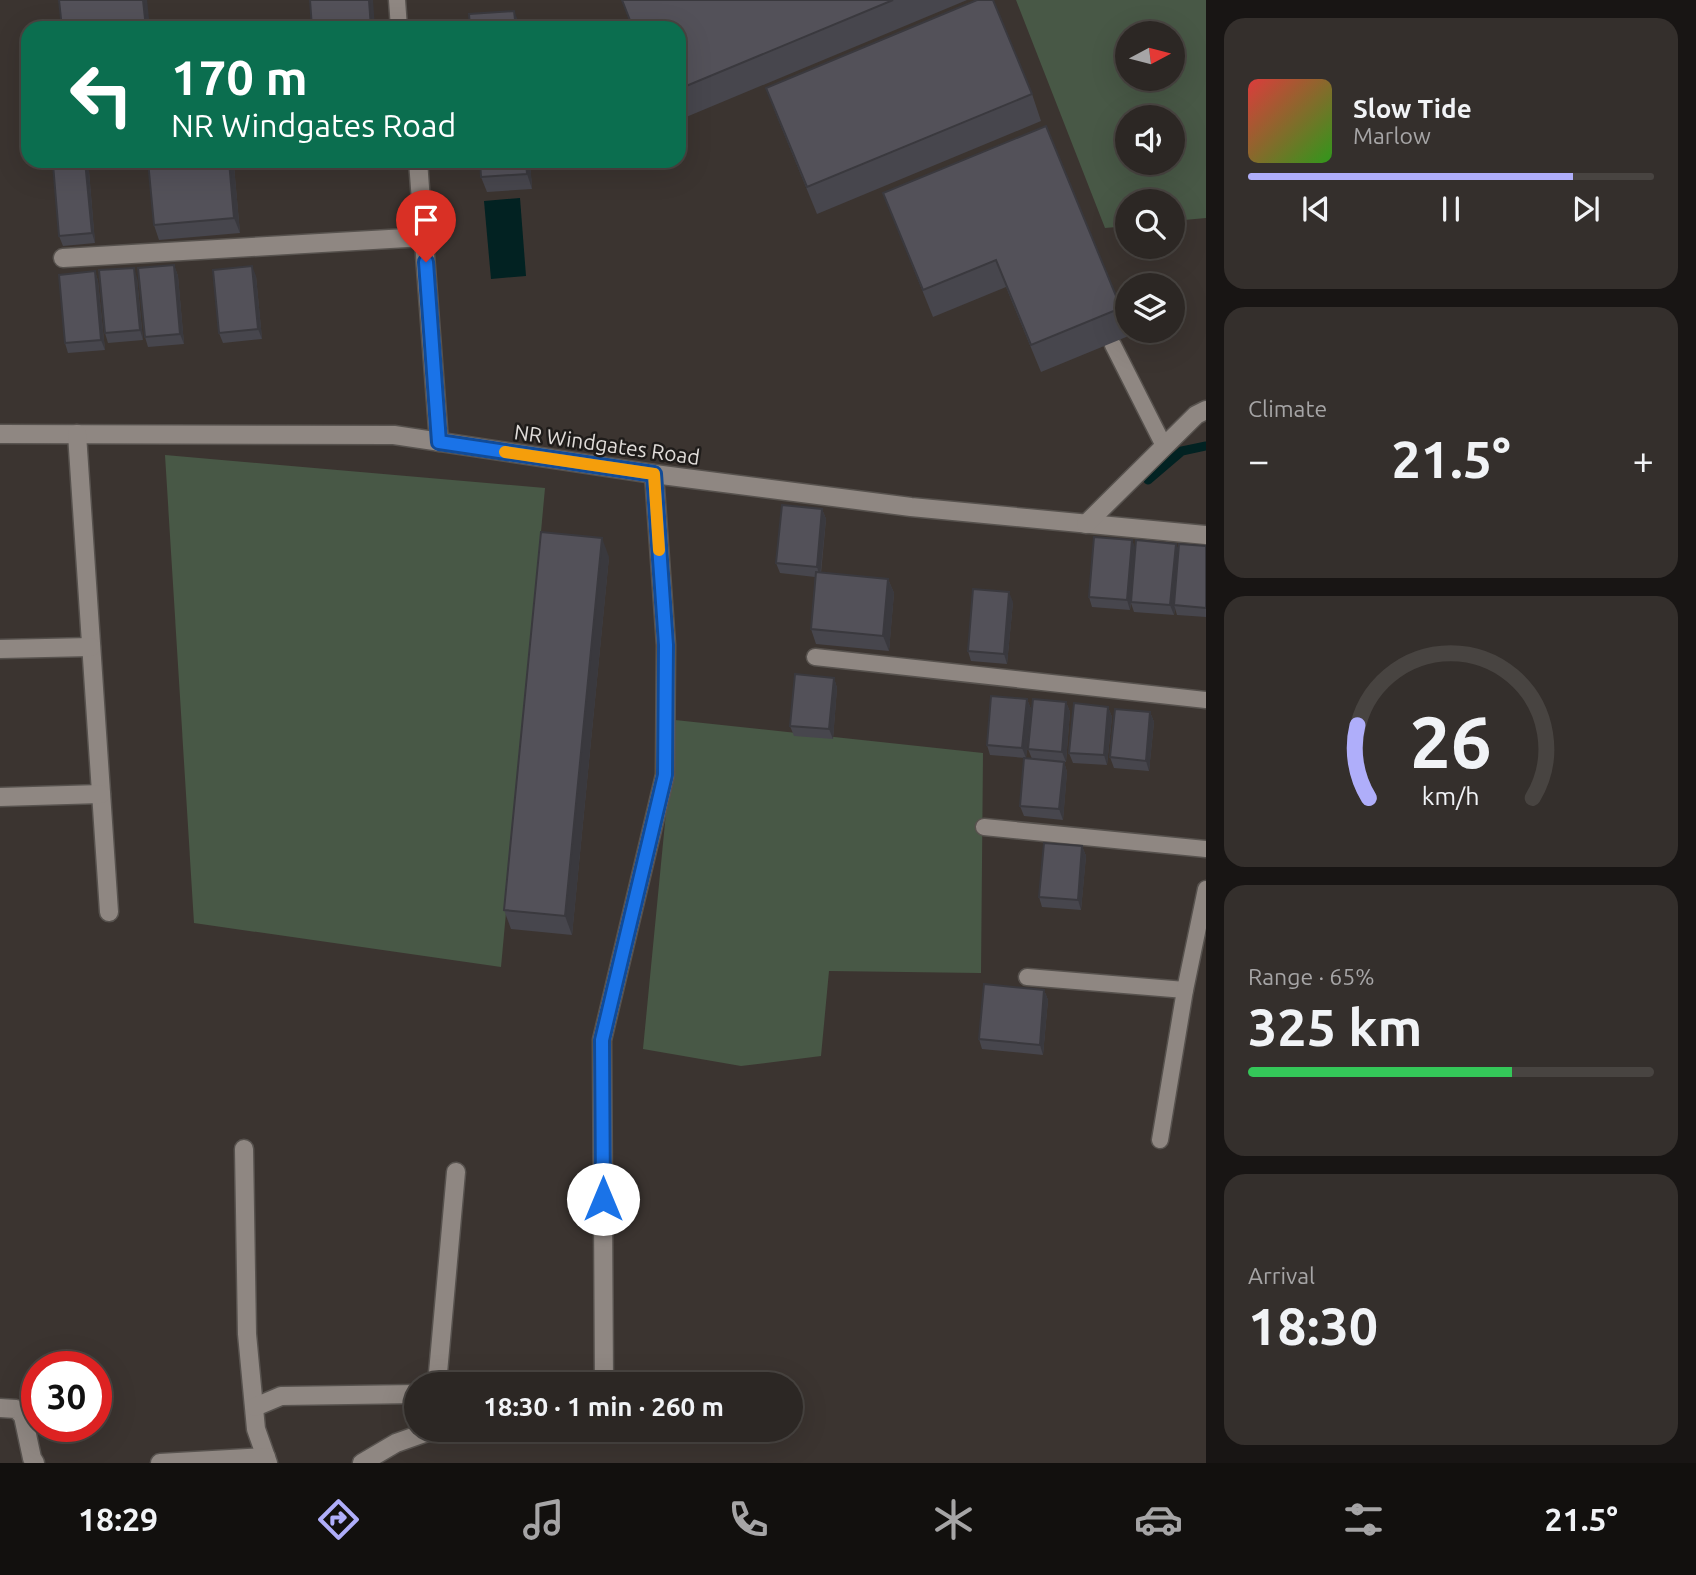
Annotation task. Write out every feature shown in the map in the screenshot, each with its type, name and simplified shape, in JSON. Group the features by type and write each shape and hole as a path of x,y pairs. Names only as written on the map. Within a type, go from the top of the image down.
{"street":[{"path":"419,168 439,442"},
{"path":"63,258 424,237"},
{"path":"1086,524 1196,415 1206,410"},
{"name":"NR Windgates Road","path":"0,434 394,435 654,474 911,507 1206,535"},
{"path":"77,434 109,912"},
{"path":"604,1372 602,1040 665,775 666,645 654,474"},
{"path":"0,649 91,647"},
{"path":"0,797 101,794"},
{"path":"160,1463 267,1460 256,1429 247,1334 244,1149"},
{"path":"438,1372 456,1172"},
{"path":"254,1407 281,1396 404,1394"},
{"path":"0,1408 16,1409 23,1416 35,1463"},
{"path":"362,1463 404,1440"}],"lane":[{"path":"397,0 398,21"},
{"path":"1113,345 1164,446"},
{"path":"815,657 1206,700"},
{"path":"985,827 1206,849"},
{"path":"1160,1140 1185,990 1206,889"},
{"path":"1027,977 1185,990"}],"green space":[{"path":"1016,0 1206,0 1206,218 1185,220 1185,189 1115,189 1115,227 1105,228"},
{"path":"165,455 545,488 501,967 194,923"},
{"path":"675,720 983,753 981,973 829,971 821,1056 741,1066 643,1049"}],"water":[{"path":"520,198 526,276 491,279 484,201"}],"building":[{"path":"59,0 143,0 145,21 61,21"},
{"path":"310,0 369,0 370,21 312,21"},
{"path":"622,0 893,0 686,86 686,21 630,21"},
{"path":"977,0 993,0 1032,94 807,187 766,88"},
{"path":"514,11 515,21 470,21 469,14"},
{"path":"1046,126 1115,293 1115,310 1031,345 996,260 923,290 883,193"},
{"path":"53,168 86,168 92,233 59,236"},
{"path":"149,168 230,168 234,218 154,225"},
{"path":"480,168 527,168 527,174 481,177"},
{"path":"174,265 180,334 145,337 138,268"},
{"path":"252,266 258,329 219,333 213,270"},
{"path":"134,268 140,330 105,333 99,270"},
{"path":"95,271 101,340 65,343 59,275"},
{"path":"782,505 822,509 817,567 776,563"},
{"path":"541,532 602,538 565,916 504,910"},
{"path":"1094,537 1132,540 1127,600 1089,597"},
{"path":"1136,540 1176,544 1170,605 1131,602"},
{"path":"1179,544 1206,546 1206,608 1174,605"},
{"path":"816,572 888,579 883,636 811,629"},
{"path":"973,589 1009,592 1004,654 968,651"},
{"path":"795,674 834,678 829,729 790,726"},
{"path":"991,696 1027,699 1022,748 987,745"},
{"path":"1033,699 1066,702 1062,752 1028,749"},
{"path":"1074,703 1108,707 1104,755 1069,753"},
{"path":"1115,709 1150,712 1146,761 1110,757"},
{"path":"1024,758 1064,762 1059,809 1020,806"},
{"path":"1044,843 1082,846 1078,900 1039,897"},
{"path":"984,984 1044,990 1040,1045 979,1039"}],"waterway":[{"path":"1148,480 1182,451 1206,446"}],"slow traffic":[{"path":"505,452 654,474 659,550"}],"route":[{"path":"426,262 439,442 654,474 666,645 665,775 602,1040 603,1199"}]}
